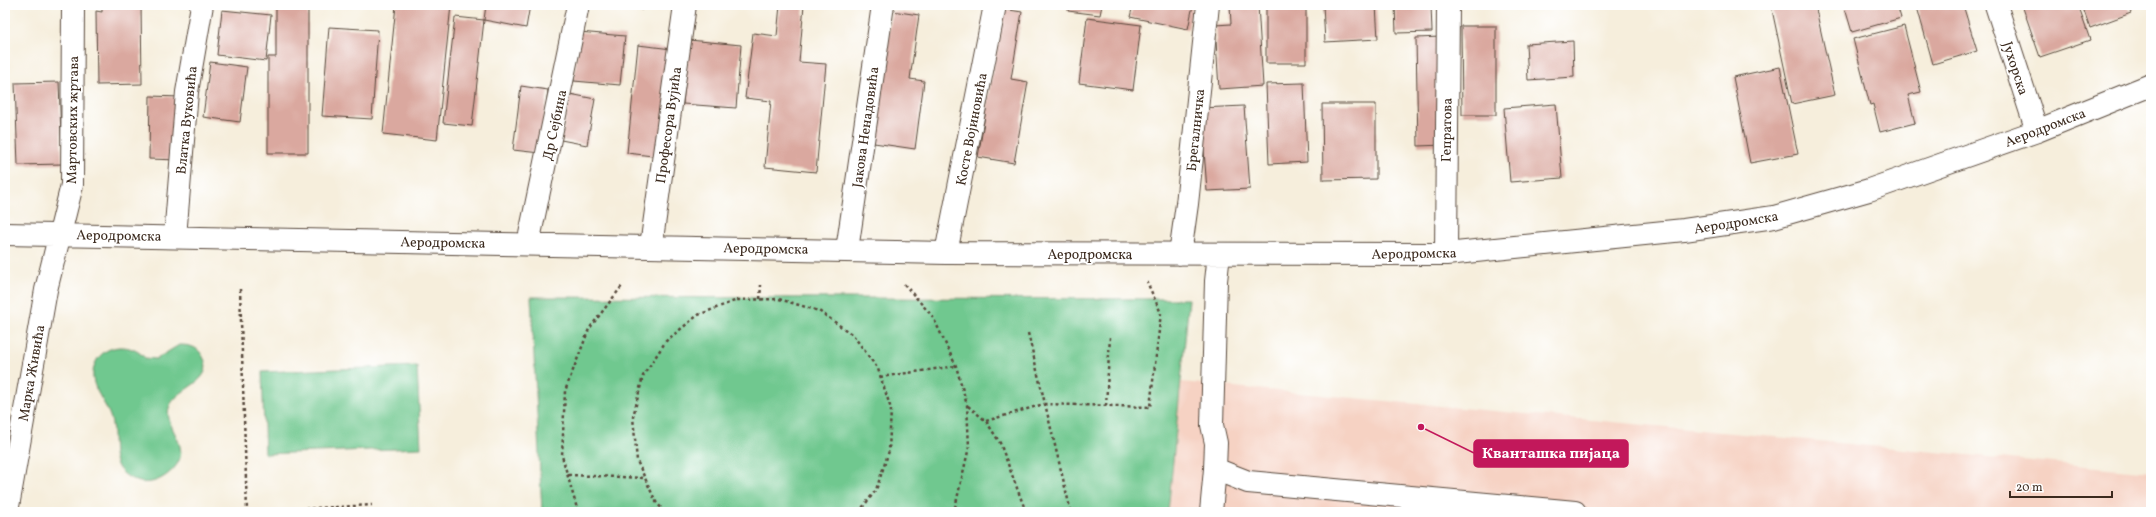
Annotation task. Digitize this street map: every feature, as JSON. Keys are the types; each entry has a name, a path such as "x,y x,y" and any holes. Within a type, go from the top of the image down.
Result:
{"street":[{"name":"Мартовских жртава","path":"59,234 72,185 73,5"},
{"name":"Влатка Вуковића","path":"175,237 187,92 202,5"},
{"name":"Др Сејбина","path":"528,244 578,5"},
{"name":"Професора Вујића","path":"651,246 685,5"},
{"name":"Јакова Ненадовића","path":"847,250 883,5"},
{"name":"Косте Војиновића","path":"946,253 995,5"},
{"name":"Брегалничка","path":"1180,254 1187,204 1208,5"},
{"name":"Гепратова","path":"1446,254 1448,5"},
{"name":"Јухорска","path":"1996,5 2038,131"},
{"name":"Аеродромска","path":"5,234 946,253 1446,254 1684,230 1774,217 1869,190 2038,131 2151,85"},
{"name":"Марка Живића","path":"7,512 46,290 59,234"},
{"path":"1211,512 1216,443 1212,425 1219,254"},
{"path":"1215,469 1248,482 1576,512"}],"path":[{"path":"986,421 1044,404 1150,406 1161,313 1147,282"},
{"path":"760,299 761,284"},
{"path":"904,284 933,317 956,366 967,405 969,447 954,512"},
{"path":"578,512 562,456 565,391 589,329 622,286"},
{"path":"240,289 246,512 372,505"},
{"path":"665,512 656,502 637,461 633,417 643,376 666,341 698,315 737,300 779,299 819,311 853,335 878,369 891,409 889,451 876,490 859,512"},
{"path":"1028,333 1071,512"},
{"path":"1106,406 1110,337"},
{"path":"880,377 956,366"},
{"path":"967,405 986,421 1000,443 1026,512"},
{"path":"568,475 645,478"}],"shaded area":[{"path":"1181,382 2151,472 2151,512 1168,512"}],"green space":[{"path":"531,297 1189,299 1168,512 542,512"},
{"path":"179,345 192,347 200,352 206,364 205,372 201,378 173,401 169,408 171,424 180,448 180,456 177,465 159,480 152,482 140,482 125,474 118,467 114,455 112,422 108,410 94,384 93,372 95,363 100,356 114,348 131,348 145,358 156,359"},
{"path":"417,366 421,448 265,454 262,372"}],"building":[{"path":"102,5 141,5 142,84 97,85 96,11 102,12"},
{"path":"276,5 308,5 308,153 268,153 268,57 276,57"},
{"path":"396,5 451,5 437,140 383,134"},
{"path":"486,5 530,5 526,28 484,20"},
{"path":"619,5 643,5 642,10"},
{"path":"780,5 804,5 799,62 826,64 816,172 765,167 771,101 745,98 753,33 777,36"},
{"path":"1069,5 1102,5 1100,15 1068,11"},
{"path":"1133,5 1193,5 1188,29 1130,17"},
{"path":"1230,5 1258,5 1263,86 1219,89 1215,25 1231,24"},
{"path":"1266,5 1306,5 1306,63 1266,63"},
{"path":"1323,5 1376,5 1378,39 1325,42"},
{"path":"1395,5 1431,5 1432,32 1396,33"},
{"path":"1771,5 1815,5 1835,95 1792,104"},
{"path":"1844,5 1897,5 1901,18 1852,32"},
{"path":"1925,5 1963,5 1977,51 1933,64 1917,7"},
{"path":"2022,5 2078,5 2090,40 2040,57"},
{"path":"2082,5 2128,5 2131,13 2090,28"},
{"path":"1003,9 1022,12 1011,79 1028,82 1014,163 978,157"},
{"path":"222,10 271,15 266,61 217,55"},
{"path":"892,11 919,15 910,79 924,81 915,149 874,143"},
{"path":"455,17 484,20 472,126 443,123"},
{"path":"1087,18 1141,25 1133,90 1079,83"},
{"path":"1461,26 1496,26 1496,115 1462,115"},
{"path":"1904,26 1921,92 1908,95 1915,123 1880,132 1873,104 1870,105 1853,39"},
{"path":"329,27 378,30 372,119 322,116"},
{"path":"579,32 625,36 620,85 574,81"},
{"path":"1441,37 1444,145 1418,146 1416,38"},
{"path":"689,40 741,45 736,108 683,104"},
{"path":"1573,41 1574,77 1528,80 1526,44"},
{"path":"638,45 672,49 661,157 627,153"},
{"path":"210,62 247,67 240,122 203,117"},
{"path":"1780,67 1798,154 1750,163 1733,77"},
{"path":"59,82 62,164 18,165 15,83"},
{"path":"1304,83 1307,162 1269,164 1266,84"},
{"path":"521,86 548,90 540,153 513,150"},
{"path":"570,94 595,99 587,145 561,140"},
{"path":"150,96 181,97 179,160 149,159"},
{"path":"1322,104 1376,104 1376,179 1323,180"},
{"path":"1556,104 1562,178 1510,182 1504,108"},
{"path":"1244,106 1250,189 1207,191 1201,108"}],"place":[{"name":"Кванташка пијаца","path":"1421,427"}]}
